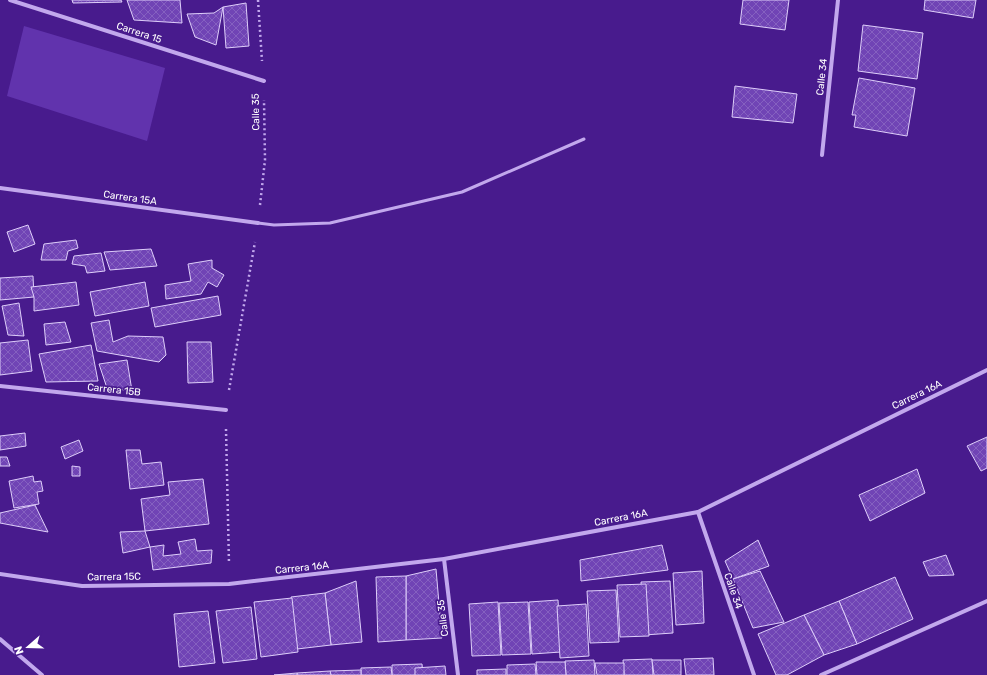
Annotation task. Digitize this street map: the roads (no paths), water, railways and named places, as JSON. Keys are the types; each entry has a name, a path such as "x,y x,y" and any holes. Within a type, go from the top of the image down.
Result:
{"street":[{"name":"Carrera 15","path":"10,0 264,80"},
{"name":"Calle 34","path":"822,155 838,0"},
{"name":"Carrera 15A","path":"0,188 258,223"},
{"name":"Carrera 16A","path":"229,584 444,560 698,512 987,370"},
{"name":"Carrera 15B","path":"0,386 226,410"},
{"name":"Calle 34","path":"698,512 754,675"},
{"name":"Calle 35","path":"444,560 458,675"},
{"name":"Carrera 15C","path":"0,574 82,586 229,584"},
{"path":"821,675 987,601"},
{"path":"0,639 42,675"}],"lane":[{"path":"258,223 274,225 330,223 462,192 584,139"}]}
